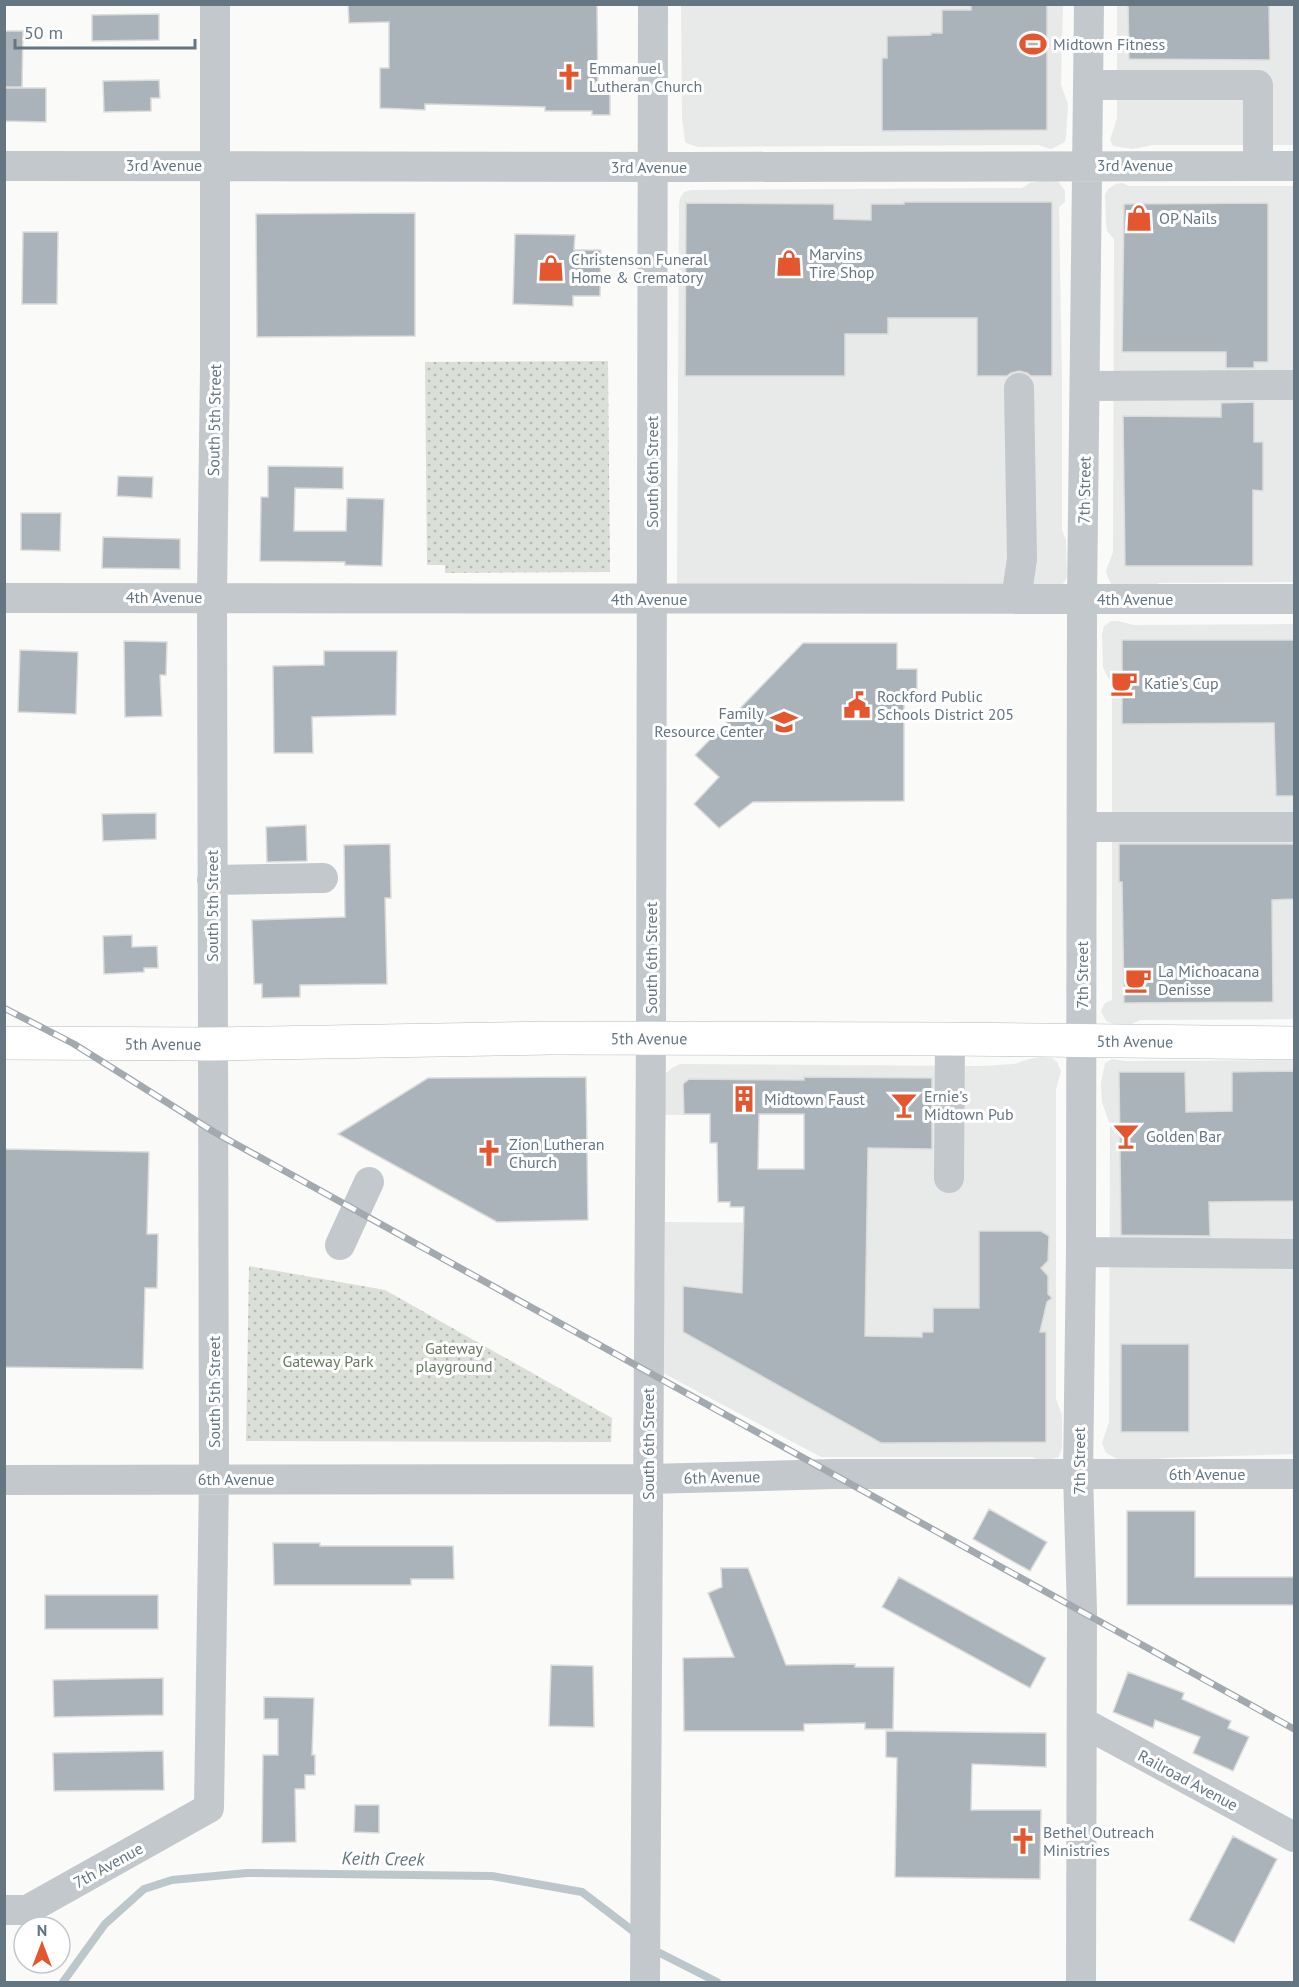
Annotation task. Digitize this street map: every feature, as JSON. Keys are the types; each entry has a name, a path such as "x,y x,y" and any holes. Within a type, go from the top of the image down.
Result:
{"main road":[{"name":"5th Avenue","path":"4,1043 212,1044 651,1038 1294,1043"}],"street":[{"name":"South 5th Street","path":"209,1808 214,1479 212,597 215,367 215,4"},
{"name":"South 6th Street","path":"645,1973 651,1038 653,4"},
{"name":"7th Street","path":"1081,1983 1082,1722 1078,1474 1083,827 1082,599 1089,4"},
{"path":"1089,85 1258,85 1258,166"},
{"name":"3rd Avenue","path":"4,166 1294,166"},
{"path":"1085,386 1294,385"},
{"path":"1016,599 1022,559 1019,388"},
{"name":"4th Avenue","path":"4,598 1294,599"},
{"path":"1083,827 1294,828"},
{"path":"212,880 323,878"},
{"path":"950,1039 950,1178"},
{"path":"340,1245 369,1182"},
{"path":"1081,1252 1294,1254"},
{"name":"6th Avenue","path":"4,1480 648,1479 834,1474 1294,1474"},
{"name":"Railroad Avenue","path":"1082,1722 1294,1837"},
{"name":"7th Avenue","path":"4,1910 27,1910 209,1808"}],"shaded area":[{"path":"681,5 1063,5 1061,85 1068,104 1065,142 1051,149 1038,145 698,147 689,144 685,142 682,118"},
{"path":"1117,5 1294,5 1294,145 1153,145 1133,149 1113,146 1110,140 1117,118"},
{"path":"1046,180 1058,181 1065,191 1065,202 1059,207 1062,530 1066,540 1067,577 1064,583 1057,587 682,586 677,583 679,204 684,192 691,190 1022,188 1030,183"},
{"path":"1122,183 1129,186 1294,186 1294,582 1159,583 1150,587 1113,587 1108,578 1106,571 1113,552 1114,239 1107,231 1105,195 1108,189"},
{"path":"1111,621 1134,625 1294,624 1294,1019 1140,1020 1128,1026 1106,1021 1101,1011 1105,1003 1112,1000 1112,686 1103,667 1102,635 1104,626"},
{"path":"1041,1057 1052,1058 1057,1062 1061,1071 1056,1090 1056,1399 1062,1415 1062,1448 1059,1457 1043,1461 1032,1457 821,1457 663,1373 665,1222 804,1223 804,1115 664,1115 666,1073 680,1064 980,1066 1014,1064"},
{"path":"1112,1059 1125,1061 1294,1060 1294,1454 1166,1458 1123,1462 1106,1453 1102,1443 1109,1422 1110,1125 1102,1102 1101,1084 1105,1063"}],"green space":[{"path":"608,361 610,572 445,573 445,565 427,565 425,362"},
{"name":"Gateway Park","path":"249,1266 385,1290 612,1418 611,1442 246,1441"}],"building":[{"path":"348,4 597,4 598,94 610,94 610,115 592,115 592,111 545,111 545,107 425,104 425,110 380,108 380,68 389,68 389,22 349,23"},
{"path":"971,4 1047,4 1047,130 882,131 882,58 887,58 887,36 942,33 942,10 971,10"},
{"path":"1128,4 1269,4 1270,60 1129,59"},
{"path":"159,14 159,40 92,41 92,15"},
{"path":"4,31 23,31 22,87 4,87"},
{"path":"159,80 160,98 151,98 151,111 104,112 103,81"},
{"path":"4,88 46,88 46,122 4,121"},
{"path":"904,202 1052,202 1052,376 1031,376 1019,371 1007,376 977,376 977,318 888,318 888,334 845,334 845,376 685,376 686,203 834,204 834,219 871,220 871,204 904,204"},
{"path":"1268,203 1268,362 1254,362 1254,368 1226,368 1226,352 1122,352 1124,204"},
{"path":"415,213 415,336 257,337 256,214"},
{"path":"23,232 58,232 57,304 22,304"},
{"path":"515,234 575,235 574,250 601,250 600,296 573,296 573,306 513,304"},
{"path":"1254,402 1254,442 1263,442 1263,491 1253,490 1253,566 1125,566 1123,416 1221,417 1221,403"},
{"path":"268,466 343,467 343,489 295,488 294,531 346,531 347,498 384,499 382,566 345,565 345,562 260,561 261,497 268,497"},
{"path":"118,476 153,477 152,498 117,496"},
{"path":"21,513 61,513 60,551 21,550"},
{"path":"103,537 180,539 180,569 102,568"},
{"path":"1122,640 1294,640 1294,796 1276,796 1274,723 1122,724"},
{"path":"124,641 167,642 166,675 160,675 162,716 125,717"},
{"path":"803,643 897,643 897,669 917,669 917,698 904,698 904,801 753,802 719,828 694,804 719,777 695,755"},
{"path":"20,650 78,652 76,714 18,712"},
{"path":"324,651 397,651 396,715 312,717 313,753 274,753 273,666 324,665"},
{"path":"156,813 156,839 103,841 102,814"},
{"path":"306,825 307,861 267,862 266,827"},
{"path":"390,844 391,898 385,898 387,984 300,985 300,997 262,998 262,984 254,984 252,920 345,917 344,845"},
{"path":"1119,844 1294,844 1294,899 1272,900 1273,1002 1124,1003 1122,882 1119,882"},
{"path":"132,935 132,947 157,946 158,968 144,968 144,972 104,974 103,936"},
{"path":"1294,1071 1294,1201 1209,1202 1210,1236 1121,1235 1119,1072 1185,1072 1186,1112 1232,1111 1232,1072"},
{"path":"586,1077 588,1220 497,1222 338,1134 428,1078"},
{"path":"804,1077 932,1078 932,1149 868,1148 865,1336 922,1337 922,1332 933,1332 933,1308 979,1308 979,1231 1041,1231 1049,1236 1048,1261 1041,1268 1048,1276 1048,1294 1052,1298 1047,1302 1040,1332 1046,1332 1046,1442 881,1443 683,1332 683,1286 742,1293 744,1207 730,1207 730,1202 718,1202 717,1143 710,1143 710,1114 684,1114 683,1084 689,1079 804,1080","holes":["759,1114 804,1114 804,1169 758,1169"]},
{"path":"4,1149 149,1152 147,1234 158,1234 157,1288 145,1288 143,1369 4,1367"},
{"path":"1121,1344 1189,1344 1189,1432 1121,1432"},
{"path":"989,1509 1047,1542 1030,1571 973,1539"},
{"path":"1127,1511 1195,1511 1195,1577 1294,1577 1294,1605 1127,1605"},
{"path":"273,1543 320,1543 320,1546 453,1546 454,1579 411,1579 411,1585 274,1585"},
{"path":"721,1568 748,1568 786,1665 855,1664 855,1667 894,1667 893,1729 865,1729 865,1723 804,1724 804,1731 684,1731 683,1658 734,1657 708,1593 722,1587"},
{"path":"899,1577 1046,1658 1030,1688 882,1607"},
{"path":"45,1595 158,1595 158,1629 45,1629"},
{"path":"551,1665 593,1666 594,1727 549,1726"},
{"path":"1128,1672 1184,1693 1182,1699 1231,1721 1228,1728 1249,1737 1233,1771 1193,1753 1200,1737 1155,1720 1153,1728 1113,1712"},
{"path":"163,1678 163,1715 54,1717 53,1680"},
{"path":"264,1697 314,1698 312,1755 315,1755 315,1775 305,1775 305,1789 295,1789 296,1842 262,1843 263,1755 278,1755 278,1719 264,1719"},
{"path":"886,1731 1046,1733 1046,1767 972,1764 971,1810 1041,1810 1040,1879 895,1877 897,1758 886,1757"},
{"path":"163,1751 164,1790 54,1791 53,1753"},
{"path":"355,1805 379,1805 379,1833 354,1832"},
{"path":"1233,1836 1277,1859 1234,1943 1189,1920"}],"waterway":[{"name":"Keith Creek","path":"63,1982 105,1924 144,1889 172,1880 247,1873 492,1876 582,1892 637,1934"},
{"name":"Keith Creek","path":"652,1949 717,1982"}],"railway":[{"path":"4,1008 74,1044 214,1132 1294,1729"}],"place":[{"name":"Midtown Fitness","path":"1033,44"},
{"name":"Emmanuel Lutheran Church","path":"569,77"},
{"name":"OP Nails","path":"1139,218"},
{"name":"Marvins Tire Shop","path":"789,263"},
{"name":"Christenson Funeral Home & Crematory","path":"551,268"},
{"name":"Katie's Cup","path":"1124,683"},
{"name":"Rockford Public Schools District 205","path":"857,705"},
{"name":"Family Resource Center","path":"784,722"},
{"name":"La Michoacana Denisse","path":"1138,980"},
{"name":"Midtown Faust","path":"744,1099"},
{"name":"Ernie's Midtown Pub","path":"904,1105"},
{"name":"Golden Bar","path":"1126,1136"},
{"name":"Zion Lutheran Church","path":"489,1153"},
{"name":"Bethel Outreach Ministries","path":"1023,1841"}],"park label":[{"name":"Gateway playground","path":"454,1357"}]}
